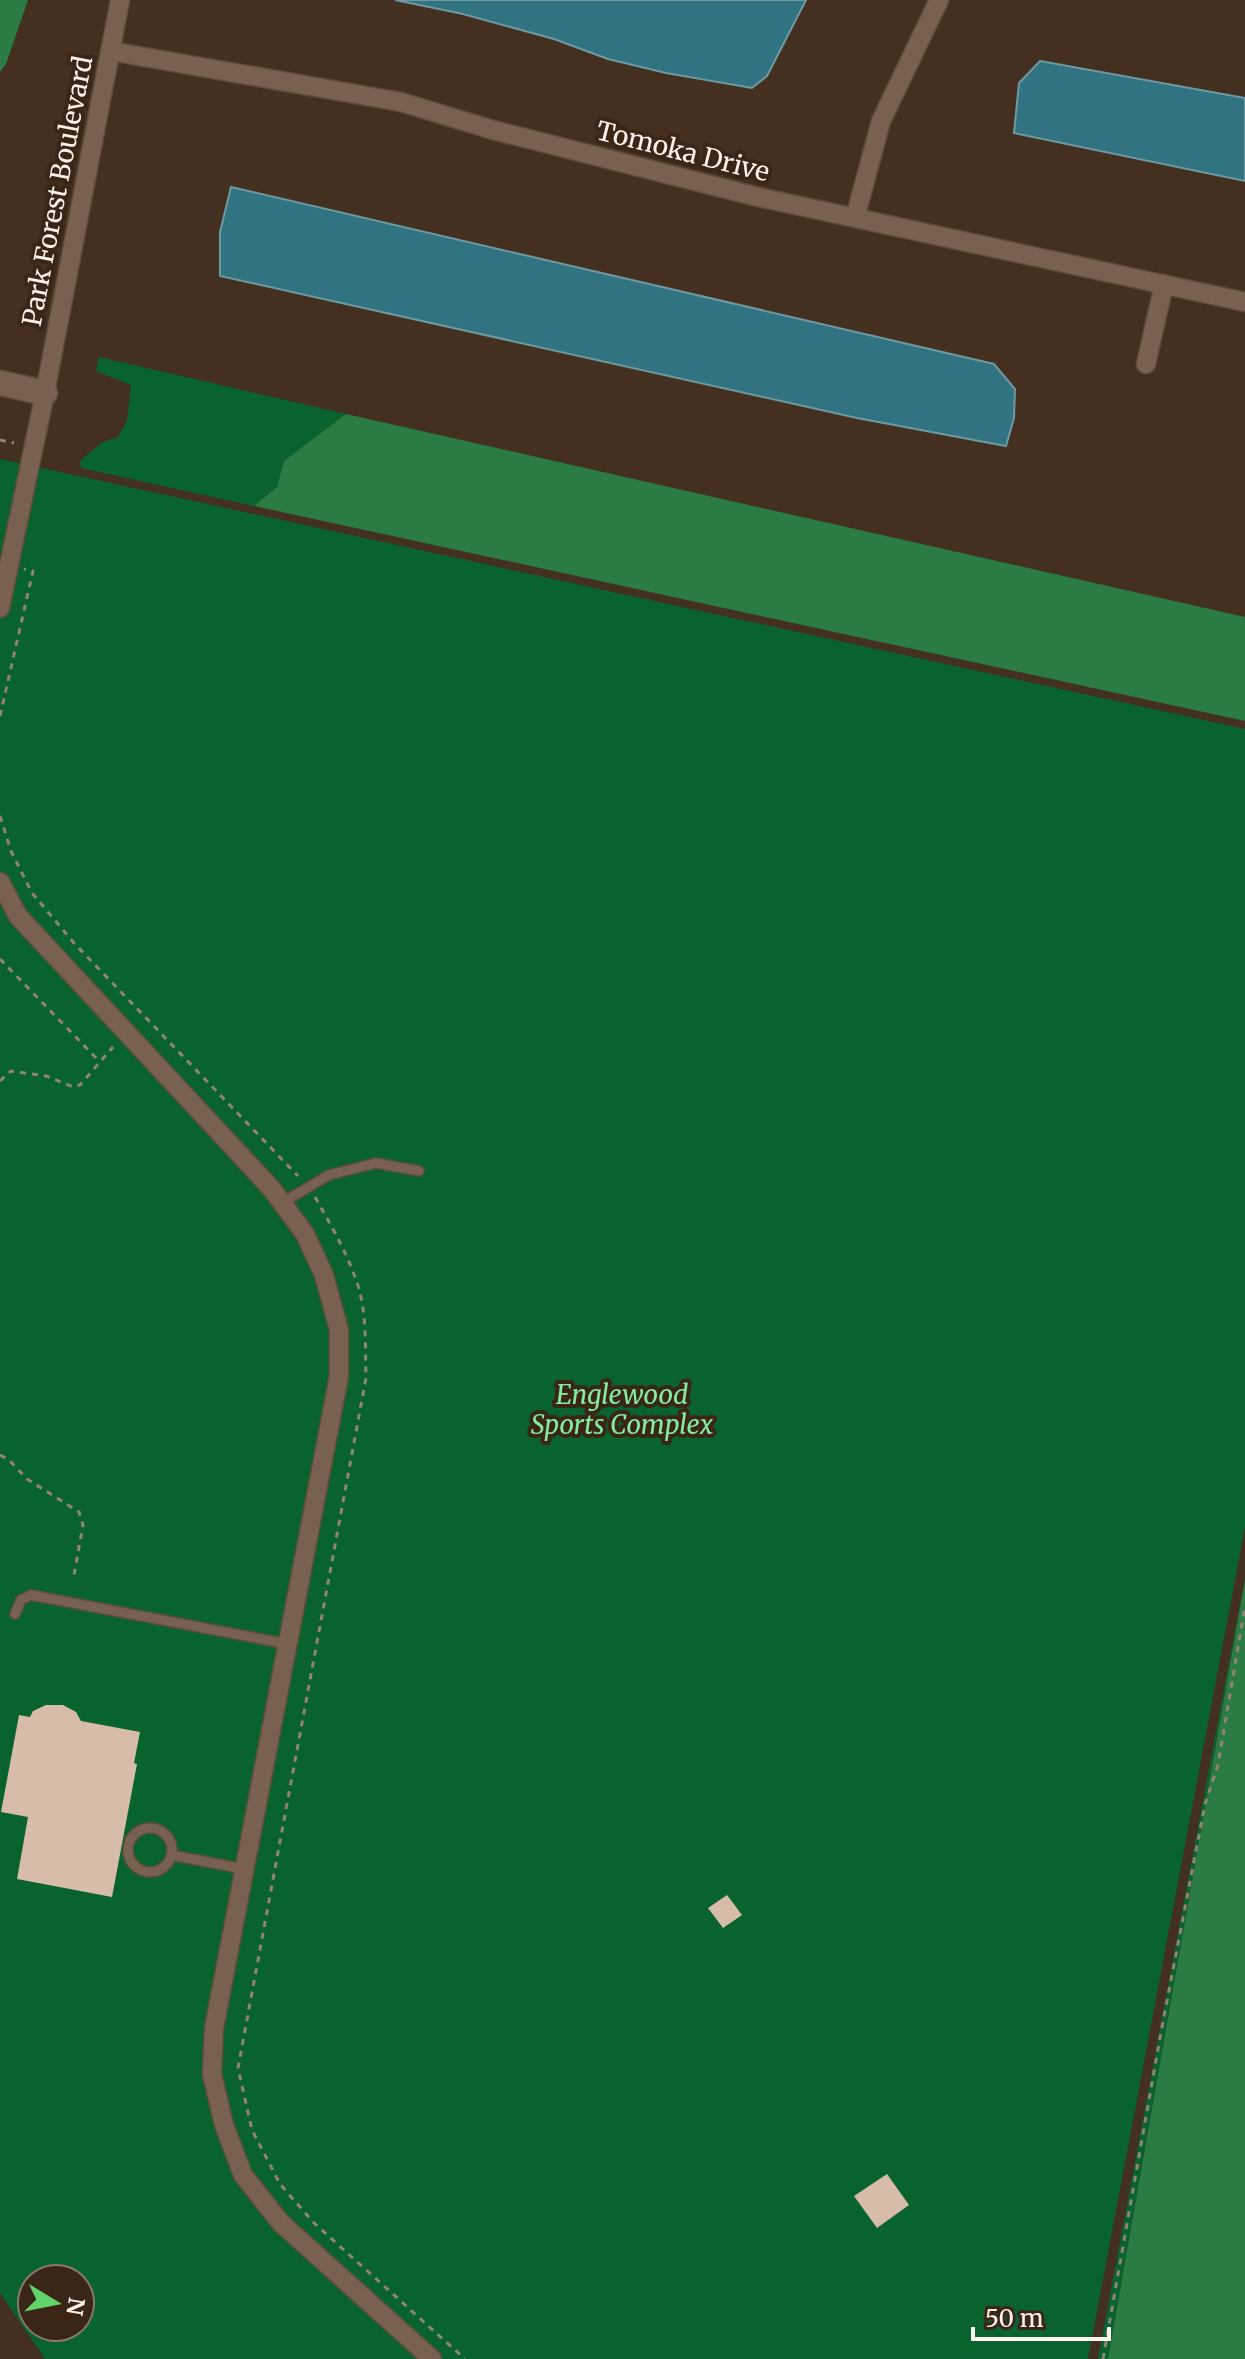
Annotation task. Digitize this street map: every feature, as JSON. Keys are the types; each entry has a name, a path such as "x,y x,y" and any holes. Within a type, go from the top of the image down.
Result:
{"street":[{"name":"Park Forest Boulevard","path":"0,608 45,393 120,0"},
{"path":"855,218 881,121 939,0"},
{"name":"Tomoka Drive","path":"110,51 401,102 493,130 758,197 1245,302"},
{"path":"1146,364 1164,284"},
{"path":"0,383 45,393"},
{"path":"0,882 18,916 271,1188 305,1234 324,1275 339,1330 339,1376 214,2028 212,2074 224,2125 243,2175 281,2223 432,2359"}],"lane":[{"path":"282,1203 329,1175 376,1163 419,1171"},
{"path":"15,1614 21,1600 31,1595 288,1644"},
{"path":"143,1828 157,1829 168,1837 171,1855 161,1869 146,1872 133,1865 127,1851 128,1843 143,1828"},
{"path":"171,1855 244,1869"}],"path":[{"path":"0,716 33,571 9,566"},
{"path":"0,816 11,851 32,893 65,933 309,1187 347,1256 360,1292 366,1378 238,2068 252,2130 280,2184 314,2223 465,2359"},
{"path":"0,959 100,1062 80,1085 73,1087 30,1072 11,1071 0,1081"},
{"path":"0,1455 27,1479 79,1512 83,1525 74,1575"},
{"path":"1103,2359 1164,2017 1205,1804 1218,1765 1245,1606"}],"green space":[{"path":"0,0 28,0 6,64 0,72"},
{"path":"99,357 346,414 284,461 277,487 254,506 81,468 80,461 101,443 118,437 127,421 131,385 96,371"},
{"path":"346,414 1245,617 1245,721 254,506 277,487 284,461"},
{"name":"Englewood Sports Complex","path":"0,459 1245,729 1245,1527 1088,2359 45,2359 34,2343 96,2343 96,2263 16,2263 16,2316 0,2293"},
{"path":"1245,1577 1108,2359 1098,2359"},
{"path":"1245,1579 1245,2359 1108,2359"}],"water":[{"path":"395,0 806,0 767,76 752,88 608,59 554,39 463,14"},
{"path":"1040,61 1245,98 1245,181 1014,133 1019,83"},
{"path":"231,187 994,364 1015,389 1014,418 1006,446 857,418 220,276 220,232"}],"building":[{"path":"46,1705 63,1705 76,1712 81,1721 140,1732 112,1897 17,1879 28,1817 1,1812 19,1715 30,1717 33,1711"},
{"path":"727,1895 742,1915 723,1928 708,1908"},
{"path":"887,2174 909,2205 877,2228 854,2196"}]}
